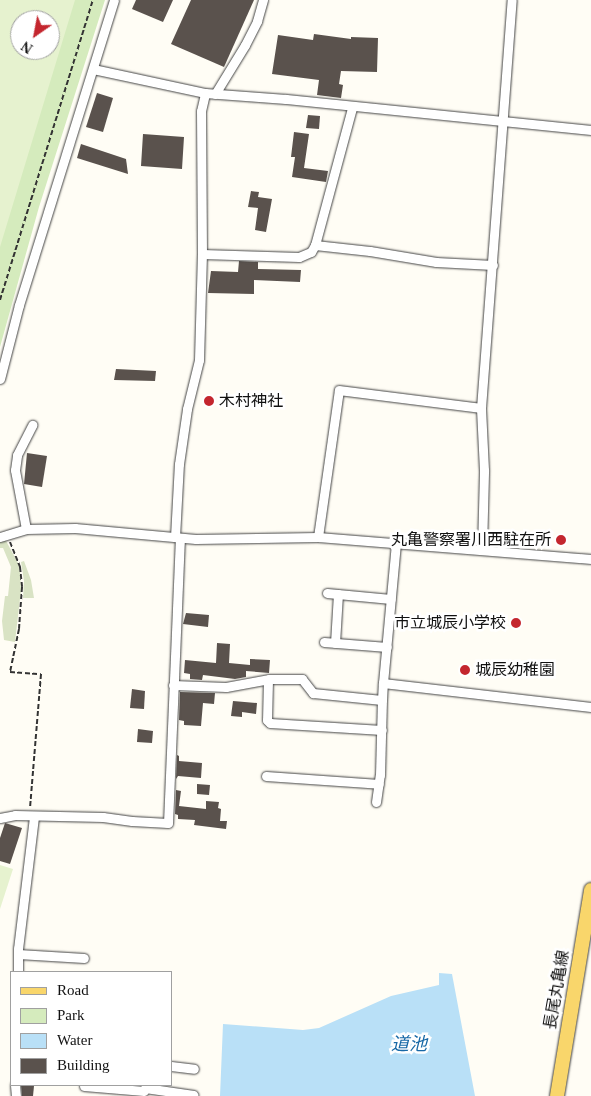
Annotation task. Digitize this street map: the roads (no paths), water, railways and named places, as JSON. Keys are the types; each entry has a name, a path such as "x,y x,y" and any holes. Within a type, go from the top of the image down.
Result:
{"main road":[{"name":"長尾丸亀線","path":"557,1096 591,890"}],"street":[{"path":"0,379 19,305 114,0"},
{"path":"0,818 15,815 34,817 103,817 168,823 177,538 182,446 192,385 199,360 202,254 201,111 210,93 245,45 263,0"},
{"path":"482,549 484,470 481,408 512,0"},
{"path":"93,69 210,93 591,130"},
{"path":"202,254 299,257 311,252 315,245 352,108"},
{"path":"315,245 370,251 436,262 493,265"},
{"path":"318,537 339,390 481,408"},
{"path":"26,529 15,470 17,455 32,425"},
{"path":"3,536 26,529 75,528 177,538 318,537 591,559"},
{"path":"376,802 379,784 383,684 396,543"},
{"path":"327,594 391,599"},
{"path":"335,643 338,594"},
{"path":"324,642 387,647"},
{"path":"173,685 226,687 268,680 302,679 312,693 382,700"},
{"path":"268,680 267,720 270,723 382,730"},
{"path":"383,684 591,707"},
{"path":"266,776 379,784"},
{"path":"18,971 18,954 34,817"},
{"path":"18,954 84,958"},
{"path":"172,1066 194,1069"},
{"path":"84,1086 194,1095"}],"water":[{"name":"道池","path":"439,973 452,974 475,1096 220,1096 223,1024 303,1030 319,1028 391,996 439,985"}],"place":[{"name":"木村神社","path":"209,401"},
{"name":"丸亀警察署川西駐在所","path":"561,540"},
{"name":"市立城辰小学校","path":"516,623"},
{"name":"城辰幼稚園","path":"465,670"}]}
